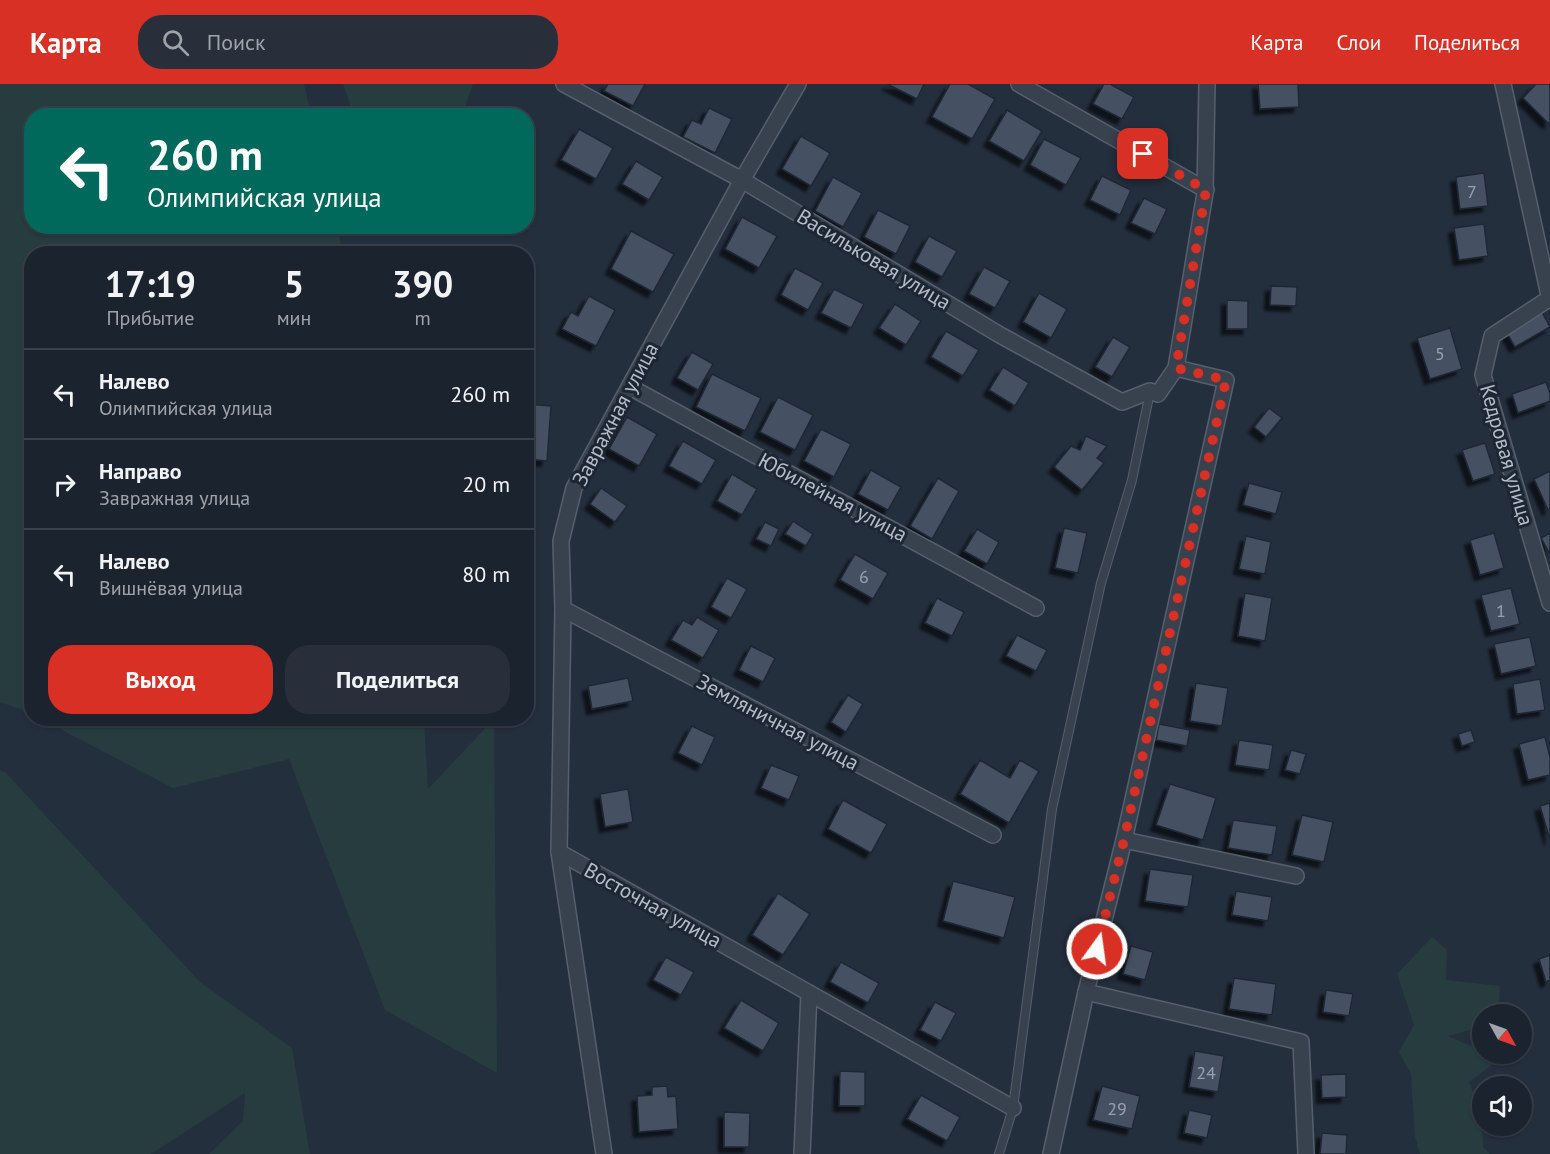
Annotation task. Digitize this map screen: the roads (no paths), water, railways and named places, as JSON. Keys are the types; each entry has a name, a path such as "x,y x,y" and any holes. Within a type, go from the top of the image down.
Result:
{"street":[{"name":"Васильковая улица","path":"564,84 742,180 1000,335 1122,402 1150,392 1158,394 1176,368"},
{"name":"Завражная улица","path":"559,852 563,609 561,541 574,488 742,180 798,84"},
{"path":"1019,84 1206,190"},
{"path":"1051,1154 1086,992 1124,840 1226,380 1176,368 1206,190 1207,84"},
{"path":"1503,84 1550,299"},
{"name":"Кедровая улица","path":"1550,299 1492,336 1483,375 1550,603"},
{"name":"Юбилейная улица","path":"630,387 1036,608"},
{"name":"Земляничная улица","path":"563,609 993,834"},
{"path":"1124,840 1296,876"},
{"name":"Восточная улица","path":"559,852 1013,1108"},
{"name":"Восточная улица","path":"559,852 604,1154"},
{"path":"1086,992 1301,1042 1306,1154"},
{"path":"802,1154 809,993"}],"lane":[{"path":"999,1154 1013,1108 1052,810 1101,584 1132,480 1150,392"}]}
